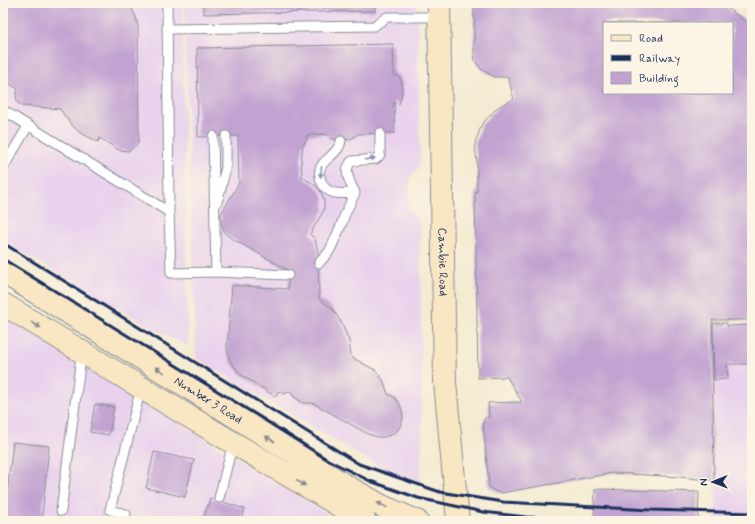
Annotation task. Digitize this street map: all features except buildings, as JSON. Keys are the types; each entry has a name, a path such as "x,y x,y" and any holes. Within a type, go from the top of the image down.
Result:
{"main road":[{"name":"Cambie Road","path":"439,10 445,382 458,521"},
{"name":"Number 3 Road","path":"3,272 348,487 382,506 417,521"},
{"name":"Number 3 Road","path":"3,304 365,521"}],"lane":[{"path":"167,3 171,273 216,272 288,275"},
{"path":"167,30 374,26 387,17 439,10"},
{"path":"3,110 170,212"},
{"path":"3,168 28,126"},
{"path":"319,263 331,248 355,193 348,174 348,166 352,161 376,159 380,155 380,134"},
{"path":"213,136 216,272"},
{"path":"214,209 222,188 226,167 226,136"},
{"path":"341,141 338,150 324,162 321,167 320,179 326,189 332,194 355,193"},
{"path":"61,511 81,352"},
{"path":"126,514 110,510 141,388"},
{"path":"219,498 233,443"}],"shaded area":[{"path":"3,3 182,3 188,346 159,332 3,241"},
{"path":"184,3 417,3 420,162 417,170 410,178 408,209 418,218 420,227 422,444 420,482 389,472 196,358"},
{"path":"3,315 78,361 339,521 3,521"},
{"path":"713,323 752,323 752,521 716,521"}],"railway":[{"path":"3,243 359,464 440,492 503,502 651,510 752,513"},
{"path":"3,259 328,460 370,481 418,498 483,512 526,517 606,521"}]}
